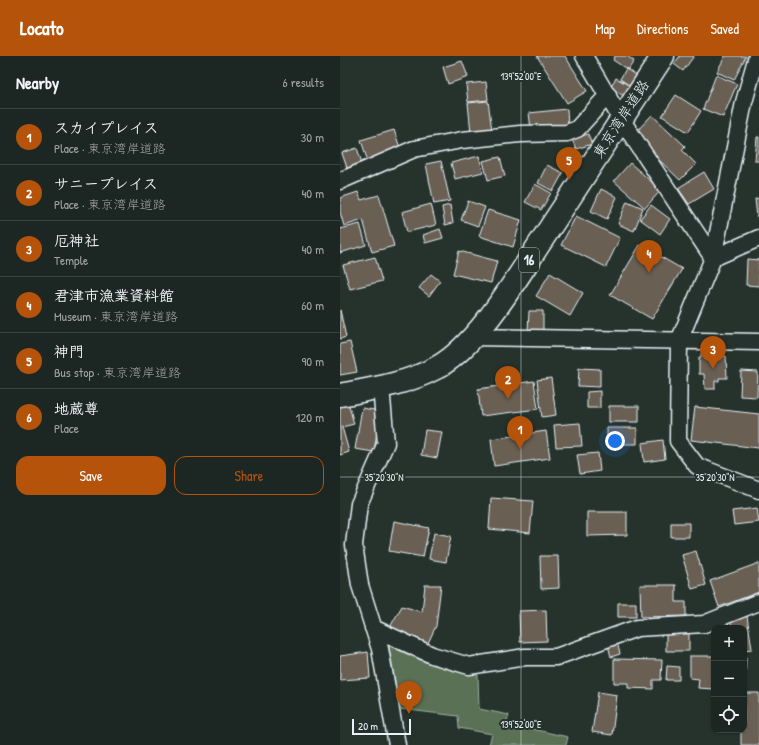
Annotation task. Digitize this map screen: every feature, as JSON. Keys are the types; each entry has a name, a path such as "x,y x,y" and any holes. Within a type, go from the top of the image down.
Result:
{"highway":[{"name":"東京湾岸道路","path":"340,396 410,380 437,368 472,337 519,274 663,56"}],"street":[{"path":"584,56 621,119 713,258"},
{"path":"757,56 744,102 713,258 679,341 678,441 697,466 759,490"},
{"path":"340,181 414,149 469,139 520,134 567,133 577,129 608,95"},
{"path":"713,258 759,238"},
{"path":"472,337 759,342"},
{"path":"381,387 386,443 359,504 354,545 360,585 380,649 397,745"},
{"path":"373,628 432,655 469,666 525,657 556,657 637,628 704,624 759,602"}],"green space":[{"path":"389,646 443,668 478,675 479,709 509,715 506,725 568,737 566,745 489,745 492,734 459,728 458,716 400,709"}],"building":[{"path":"537,56 565,56 587,91 567,103"},
{"path":"615,56 627,56 634,61 628,70 613,60"},
{"path":"680,56 694,56 683,71 674,64"},
{"path":"725,56 746,56 734,80 717,72"},
{"path":"462,61 468,77 448,84 443,67"},
{"path":"626,69 642,79 635,89 620,79"},
{"path":"716,75 737,84 723,117 703,109"},
{"path":"616,78 632,87 625,97 610,87"},
{"path":"486,82 488,100 468,102 466,84"},
{"path":"676,95 701,111 688,132 662,116"},
{"path":"488,101 492,131 471,133 468,103"},
{"path":"567,109 568,126 531,129 529,113"},
{"path":"652,115 685,146 682,150 696,164 680,180 633,135"},
{"path":"394,130 401,151 368,162 361,140"},
{"path":"588,134 592,144 576,149 572,139"},
{"path":"757,137 759,137 759,161 755,161"},
{"path":"357,148 362,163 347,168 342,153"},
{"path":"479,156 483,172 455,179 451,163"},
{"path":"500,157 505,176 488,180 483,161"},
{"path":"441,161 450,201 434,204 426,164"},
{"path":"630,163 661,190 645,208 614,181"},
{"path":"547,165 563,173 553,191 538,183"},
{"path":"704,172 714,189 689,204 678,188"},
{"path":"535,184 551,193 541,210 525,202"},
{"path":"601,189 617,197 607,219 591,211"},
{"path":"358,192 361,200 379,195 394,246 372,252 363,220 344,226 340,212 340,198"},
{"path":"759,198 759,217 757,217 755,199"},
{"path":"468,201 485,207 478,226 461,220"},
{"path":"627,201 643,208 634,231 618,224"},
{"path":"431,204 436,225 407,232 402,212"},
{"path":"450,205 453,223 445,225 442,207"},
{"path":"651,205 670,219 660,234 640,219"},
{"path":"488,210 521,220 513,247 479,236"},
{"path":"576,216 620,238 606,267 561,245"},
{"path":"360,224 366,245 340,253 340,229"},
{"path":"440,229 443,238 425,243 423,235"},
{"path":"640,245 682,269 652,319 610,295"},
{"path":"459,251 497,261 491,283 453,274"},
{"path":"375,257 382,281 350,289 343,265"},
{"path":"747,259 759,260 759,286 746,285"},
{"path":"550,273 583,293 570,316 536,296"},
{"path":"431,274 440,281 429,296 419,288"},
{"path":"340,310 346,337 340,339"},
{"path":"529,311 543,311 543,332 528,332"},
{"path":"350,342 357,372 340,375 340,344"},
{"path":"701,353 711,353 711,356 726,356 727,378 719,378 719,381 715,381 715,389 705,389 704,374 699,374 699,357 701,357"},
{"path":"579,368 600,369 600,387 578,386"},
{"path":"741,371 758,372 757,397 740,396"},
{"path":"551,378 556,415 542,417 537,380"},
{"path":"534,381 538,409 481,416 478,389"},
{"path":"600,391 600,408 587,408 587,392"},
{"path":"348,402 354,424 342,427 349,452 340,455 340,404"},
{"path":"609,406 639,406 639,422 609,422"},
{"path":"695,407 759,414 759,448 691,440"},
{"path":"362,408 380,411 374,452 355,449"},
{"path":"580,423 582,446 556,447 554,425"},
{"path":"607,428 637,428 637,444 607,444"},
{"path":"425,430 442,432 437,458 421,455"},
{"path":"546,431 550,458 494,466 491,439"},
{"path":"663,440 665,459 644,462 642,443"},
{"path":"598,453 600,471 580,474 577,455"},
{"path":"491,498 533,501 530,533 489,529"},
{"path":"757,508 759,522 734,525 732,511"},
{"path":"587,512 627,512 627,535 587,536"},
{"path":"394,521 429,528 423,557 389,551"},
{"path":"671,523 689,523 689,537 671,537"},
{"path":"434,533 451,536 446,562 429,559"},
{"path":"696,551 706,585 692,589 682,555"},
{"path":"540,556 558,556 559,588 541,589"},
{"path":"759,563 759,592 719,607 710,581"},
{"path":"425,585 441,585 436,626 427,645 390,627 402,606 422,612"},
{"path":"640,585 676,585 676,602 686,602 686,616 641,617"},
{"path":"618,603 636,603 636,617 618,617"},
{"path":"546,610 547,641 520,642 519,611"},
{"path":"747,616 752,649 747,650 747,625 731,625 730,619"},
{"path":"666,627 689,628 689,651 666,651"},
{"path":"617,642 620,654 611,657 608,645"},
{"path":"368,652 370,678 340,680 340,656"},
{"path":"690,656 711,656 711,689 698,688 699,679 690,678"},
{"path":"614,659 662,660 661,680 653,680 653,689 628,688 628,683 614,683"},
{"path":"667,666 679,667 679,680 666,680"},
{"path":"598,692 617,695 612,735 592,732"},
{"path":"747,693 759,693 759,745 741,745 741,733 747,733"}],"place":[{"name":"神門","path":"569,180"},
{"name":"君津市漁業資料館","path":"649,273"},
{"name":"厄神社","path":"713,369"},
{"name":"サニープレイス","path":"508,399"},
{"name":"スカイプレイス","path":"520,449"},
{"name":"地蔵尊","path":"409,714"}]}
